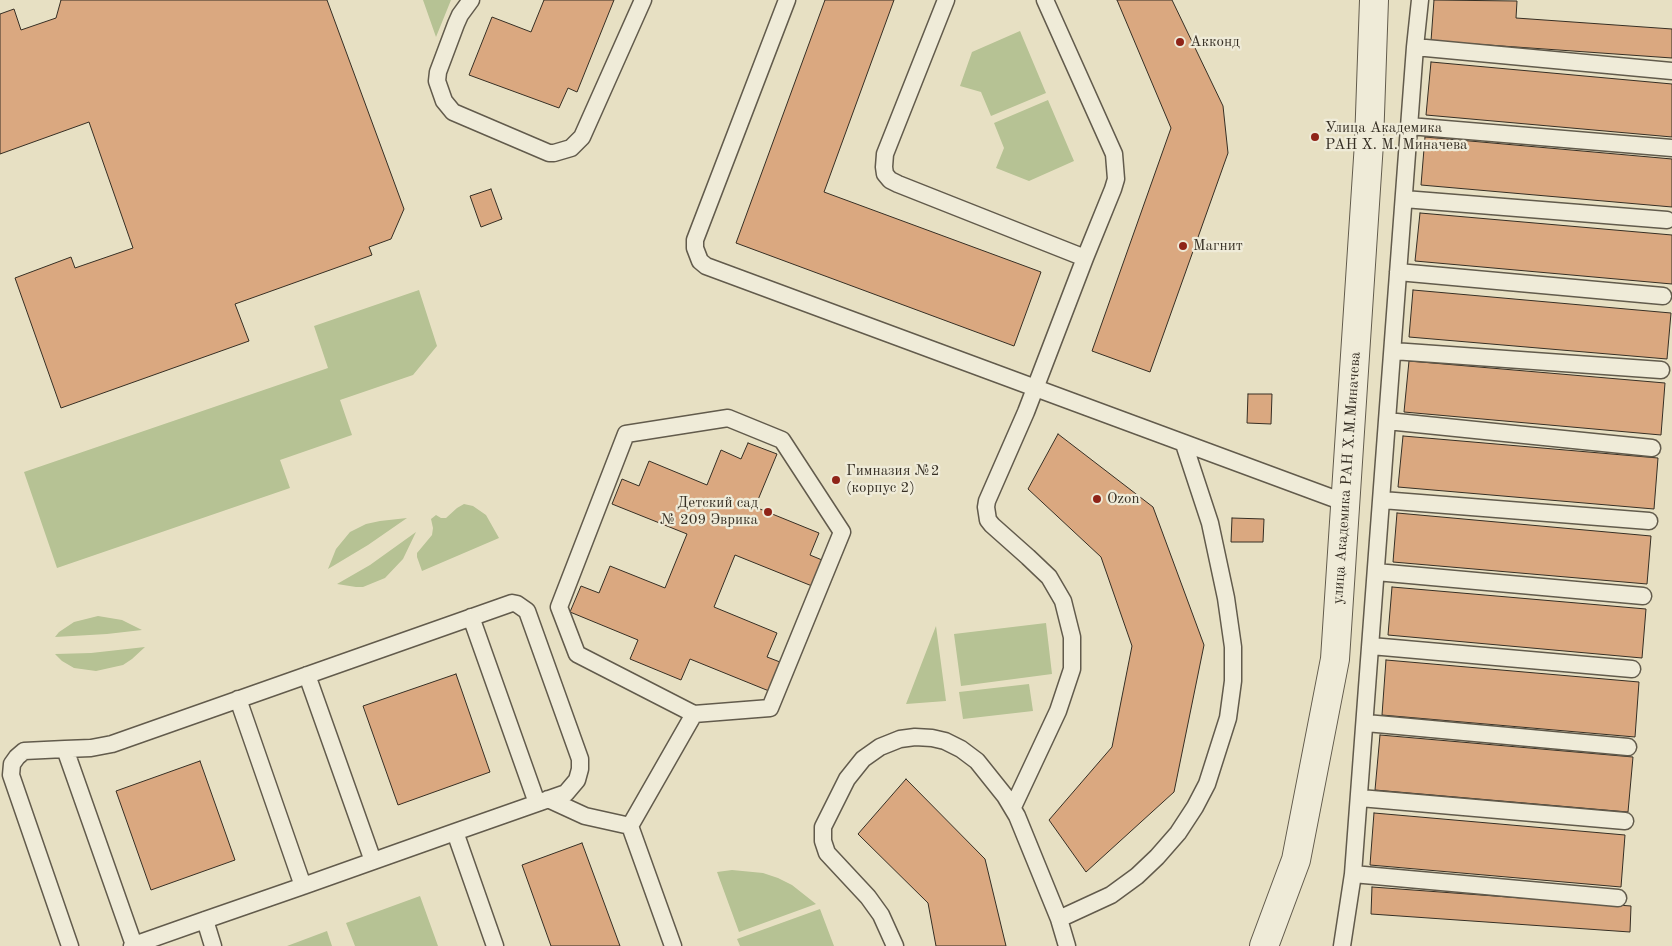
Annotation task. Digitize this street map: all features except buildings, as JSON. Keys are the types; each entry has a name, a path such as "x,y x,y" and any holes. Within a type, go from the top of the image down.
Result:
{"street":[{"name":"улица Академика РАН Х.М.Миначева","path":"1264,946 1296,860 1335,659 1369,134 1374,0"}],"lane":[{"path":"471,0 460,15 438,72 437,81 444,101 453,112 554,153 571,148 582,137 643,0"},
{"path":"788,0 695,240 694,248 700,261 706,266 1346,504"},
{"path":"946,0 886,154 884,161 885,174 890,180 898,184 1085,258"},
{"path":"1013,806 1058,711 1072,669 1072,637 1062,601 1049,578 992,525 986,513 987,501 1022,423 1034,388 1113,189 1116,168 1114,154 1045,0"},
{"path":"1342,946 1353,874 1360,798 1398,272 1420,0"},
{"path":"1415,47 1672,71"},
{"path":"1409,126 1672,148"},
{"path":"1404,199 1667,220"},
{"path":"1398,272 1663,296"},
{"path":"1393,351 1661,370"},
{"path":"728,418 782,440 842,532 770,708 694,714 577,654 560,607 626,434 728,418"},
{"path":"1387,421 1652,448"},
{"path":"1058,919 1111,895 1137,876 1157,857 1173,839 1195,807 1218,756 1228,718 1233,681 1233,648 1226,598 1210,523 1184,444"},
{"path":"1382,500 1649,521"},
{"path":"1376,572 1643,596"},
{"path":"65,749 133,946 566,793 577,780 580,759 530,617 523,607 512,603 112,744 90,748 65,749 24,751 12,764 11,775 70,946"},
{"path":"471,617 543,801 585,816 630,826"},
{"path":"1371,646 1632,669"},
{"path":"307,675 373,861"},
{"path":"238,699 303,886"},
{"path":"673,946 630,826 694,714"},
{"path":"1366,723 1628,747"},
{"path":"894,946 881,915 868,897 827,853 823,841 823,827 855,767 871,752 900,739 915,737 945,741 961,749 977,761 1013,806 1068,946"},
{"path":"1360,798 1625,821"},
{"path":"455,832 495,946"},
{"path":"1353,874 1618,898"},
{"path":"205,920 214,946"}],"green space":[{"path":"423,0 451,0 436,37"},
{"path":"1020,31 1046,93 991,116 981,92 960,86 972,52"},
{"path":"1048,100 1074,161 1029,181 996,168 1004,148 994,123"},
{"path":"419,290 437,346 413,375 340,400 352,435 280,460 290,488 57,568 24,472 328,368 314,326"},
{"path":"464,504 473,506 486,515 499,538 422,571 417,553 432,535 431,519 436,515 446,518"},
{"path":"407,518 368,545 328,569 336,549 350,532 366,524"},
{"path":"416,532 403,559 385,578 363,587 337,584 370,565"},
{"path":"98,616 122,620 142,630 55,637 74,622"},
{"path":"1046,623 1052,674 961,686 954,634"},
{"path":"936,626 946,701 906,704"},
{"path":"145,647 123,665 96,671 74,668 55,654 91,653"},
{"path":"1029,684 1033,711 963,719 959,692"},
{"path":"732,870 763,873 778,878 792,885 816,904 739,932 717,872"},
{"path":"420,896 438,946 355,946 346,923"},
{"path":"820,909 834,946 740,946 737,939"},
{"path":"327,931 332,946 287,946"}],"place":[{"name":"Акконд","path":"1180,42"},
{"name":"Улица Академика РАН Х. М. Миначева","path":"1315,137"},
{"name":"Магнит","path":"1183,246"},
{"name":"Гимназия №2 (корпус 2)","path":"836,480"},
{"name":"Ozon","path":"1097,499"},
{"name":"Детский сад № 209 Эврика","path":"768,512"}]}
